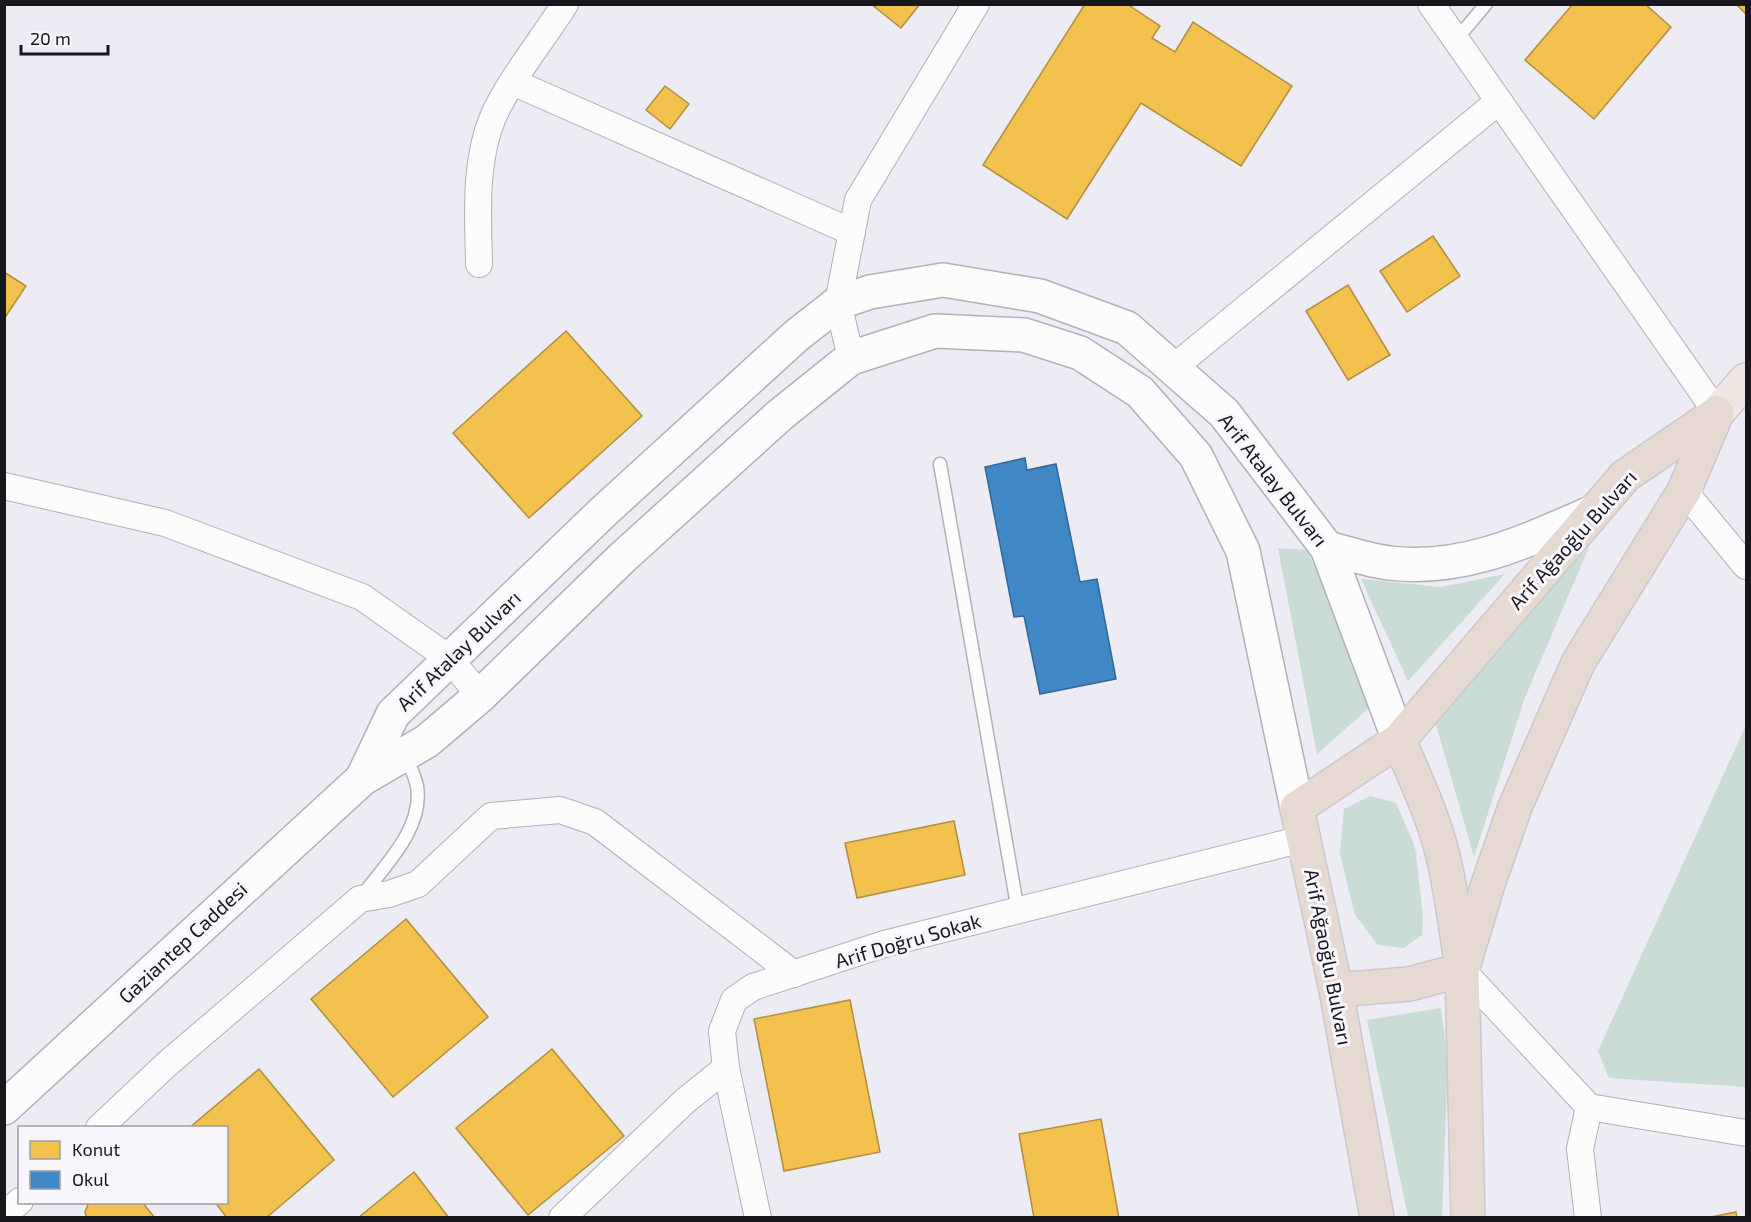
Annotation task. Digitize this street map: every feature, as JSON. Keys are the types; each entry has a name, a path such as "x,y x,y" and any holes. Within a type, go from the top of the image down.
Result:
{"highway":[{"path":"1462,970 1515,807 1578,663 1684,491 1717,413"},
{"name":"Arif Ağaoğlu Bulvarı","path":"1377,1218 1336,990 1300,823 1399,740 1625,477 1717,413"},
{"path":"1399,740 1442,851 1453,905 1462,970 1468,1218"},
{"path":"1336,990 1409,984 1462,970"}],"main road":[{"name":"Arif Atalay Bulvarı","path":"362,779 393,714 611,505 796,336 838,303 870,292 943,280 1040,296 1127,328 1224,413 1328,548 1399,740"},
{"path":"362,779 427,741 480,696 630,550 780,415 851,358 935,331 1024,336 1080,353 1140,392 1196,456 1243,551 1300,823"},
{"path":"1717,413 1746,380"},
{"path":"1328,548 1389,563 1436,564 1470,560 1498,553 1592,513"},
{"name":"Gaziantep Caddesi","path":"4,1108 362,779"}],"street":[{"path":"479,264 478,203 484,149 494,117 514,82 566,4"},
{"path":"851,358 838,303 858,200 976,4"},
{"path":"1431,4 1717,413"},
{"path":"514,82 852,232"},
{"path":"1173,368 1498,101"},
{"path":"4,486 165,523 362,597 450,659 480,696"},
{"path":"1684,491 1746,566"},
{"path":"101,1126 167,1064 360,899 389,894 418,884 491,816 560,810 595,822 794,974"},
{"name":"Arif Doğru Sokak","path":"758,1218 726,1068 722,1031 734,1000 753,987 884,944 1018,911 1300,823"},
{"path":"1462,970 1589,1107 1746,1133"},
{"path":"562,1218 685,1101 726,1068"},
{"path":"1588,1218 1580,1149 1589,1107"},
{"path":"4,1215 18,1203"}],"lane":[{"path":"1456,40 1486,4"},
{"path":"940,464 1018,911"},
{"path":"360,899 402,842 414,818 417,785 405,754"}],"shaded area":[{"path":"1589,547 1524,700 1474,857 1433,714"},
{"path":"1278,548 1307,550 1377,701 1317,754"},
{"path":"1505,574 1408,681 1361,579 1441,587"},
{"path":"1746,725 1746,1087 1609,1078 1598,1051"},
{"path":"1370,796 1396,803 1415,847 1423,915 1422,935 1404,948 1378,945 1355,915 1340,854 1344,809"},
{"path":"1441,1008 1448,1061 1442,1217 1408,1217 1367,1020"}],"building: Konut":[{"path":"871,4 920,4 901,28"},
{"path":"1085,4 1127,4 1160,26 1152,38 1175,52 1193,22 1292,86 1241,166 1141,103 1067,219 983,165"},
{"path":"1573,4 1645,4 1671,27 1594,119 1525,60"},
{"path":"1736,4 1746,4 1746,14"},
{"path":"665,86 689,104 670,129 646,110"},
{"path":"1433,236 1460,276 1407,312 1380,271"},
{"path":"4,272 26,286 4,319"},
{"path":"1348,285 1390,355 1348,380 1306,311"},
{"path":"566,331 642,416 529,518 453,433"},
{"path":"954,821 965,875 857,898 845,843"},
{"path":"406,919 488,1017 393,1097 311,999"},
{"path":"850,1000 880,1152 784,1171 754,1019"},
{"path":"552,1049 624,1136 528,1215 456,1128"},
{"path":"259,1069 334,1160 266,1218 227,1218 216,1204 228,1204 228,1126 191,1126"},
{"path":"1101,1119 1119,1218 1034,1218 1019,1134"},
{"path":"414,1172 449,1218 358,1218"},
{"path":"88,1204 144,1204 155,1218 87,1218 85,1212"},
{"path":"1736,1212 1737,1218 1706,1218"}],"building: Okul":[{"path":"1025,458 1027,470 1056,464 1080,582 1097,579 1116,679 1040,694 1024,616 1014,617 985,467"}]}
